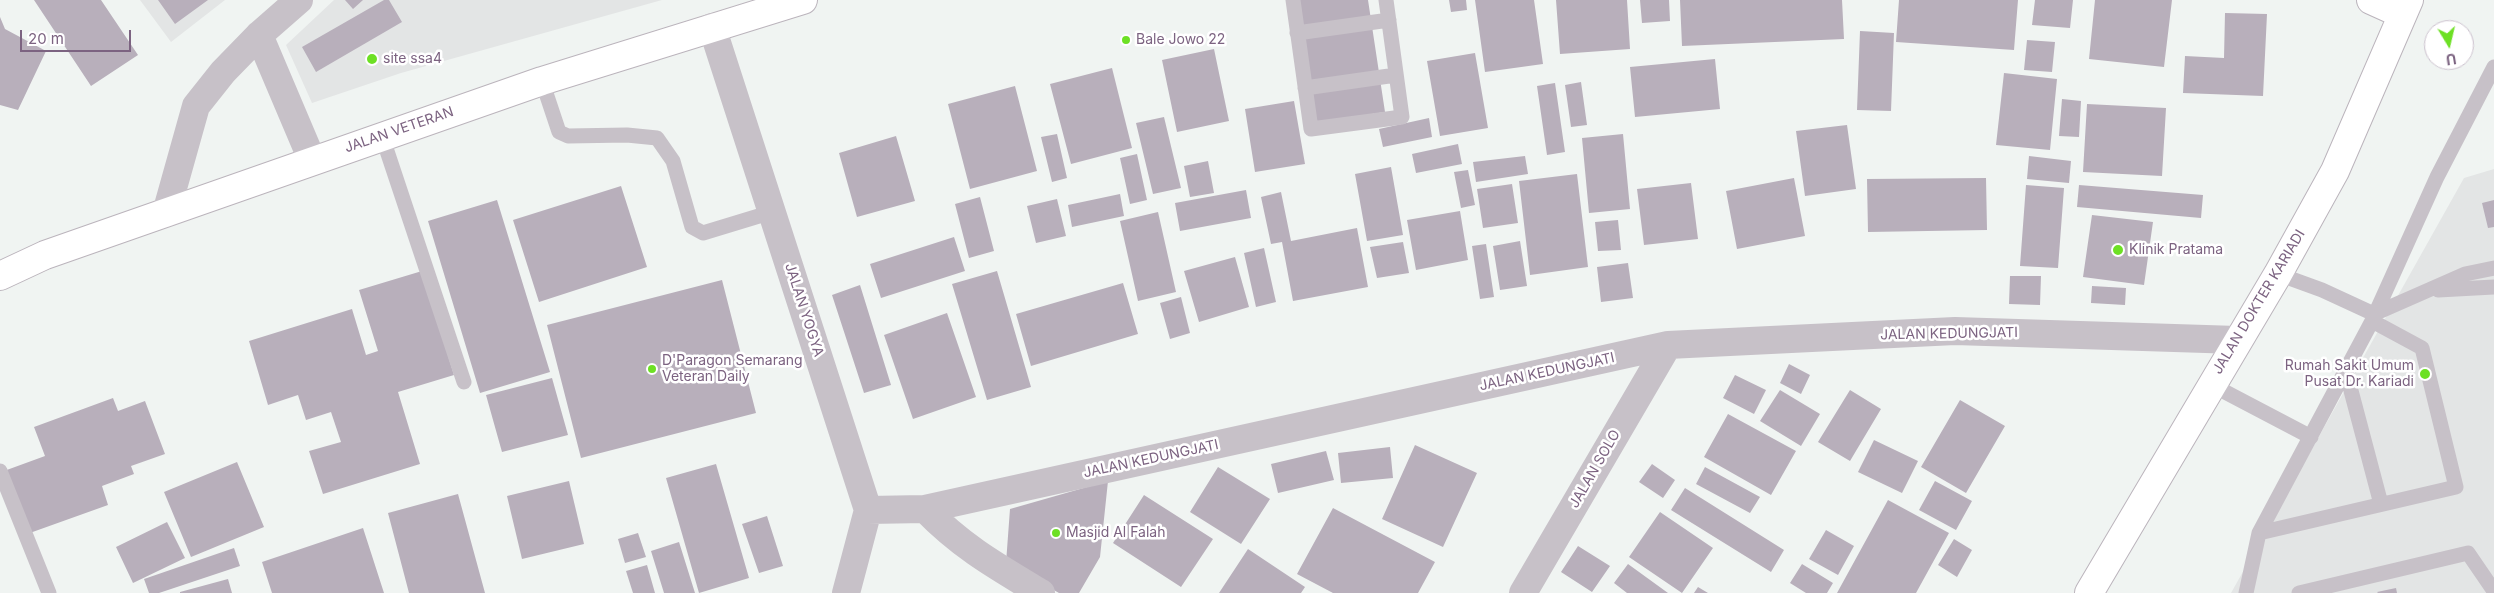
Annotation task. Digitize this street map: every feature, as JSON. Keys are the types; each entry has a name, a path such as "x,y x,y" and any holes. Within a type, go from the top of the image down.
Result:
{"main road":[{"name":"JALAN VETERAN","path":"0,276 45,256 312,160 542,81 803,0"},
{"path":"2371,0 2405,7"},
{"name":"JALAN DOKTER KARIADI","path":"2089,593 2210,384 2278,274 2335,171 2405,7"}],"street":[{"path":"166,213 196,106 223,72 299,0"},
{"name":"JALAN YOGYA","path":"712,27 868,510"},
{"path":"260,35 312,160"},
{"name":"JALAN KEDUNGJATI","path":"868,510 925,509 1668,345 1954,331 2237,340"},
{"name":"JALAN SOLO","path":"1522,593 1668,345"},
{"path":"925,509 951,535 972,551 1041,593"},
{"path":"846,593 868,510"}],"lane":[{"path":"1293,0 1311,130 1402,117 1386,0"},
{"path":"1297,33 1389,20"},
{"path":"2246,593 2259,533 2373,318 2437,177 2494,67"},
{"path":"1305,88 1396,75"},
{"path":"542,81 559,132 568,136 627,135 658,138 674,161 692,227 703,233 772,212"},
{"path":"382,136 464,382"},
{"path":"2373,318 2428,290 2465,274 2494,268"},
{"path":"2259,533 2456,487 2422,348 2322,290 2278,274"},
{"path":"2428,290 2494,287"},
{"path":"2345,368 2381,504"},
{"path":"2210,384 2311,437"},
{"path":"0,471 49,593"},
{"path":"2299,593 2468,553 2494,592"}],"shaded area":[{"path":"140,0 225,0 171,42"},
{"name":"site ssa4","path":"334,0 662,0 401,73 312,103 286,45"},
{"name":"Rumah Sakit Umum Pusat Dr. Kariadi","path":"2494,169 2494,593 2231,593 2464,178"}],"building":[{"path":"34,0 101,0 138,55 91,86"},
{"path":"158,0 208,0 175,24"},
{"path":"345,0 363,0 353,9"},
{"path":"384,0 389,0 402,22 316,72 302,47"},
{"path":"1298,0 1368,0 1385,112 1314,123"},
{"path":"1449,0 1466,0 1467,10 1451,12"},
{"path":"1475,0 1534,0 1543,64 1485,72"},
{"path":"1556,0 1627,0 1630,49 1560,54"},
{"path":"1640,0 1669,0 1670,21 1642,23"},
{"path":"1680,0 1842,0 1844,39 1682,46"},
{"path":"1899,0 2018,0 2014,50 1896,42"},
{"path":"2035,0 2073,0 2070,28 2032,25"},
{"path":"2095,0 2172,0 2164,67 2089,59"},
{"path":"2225,13 2267,14 2263,96 2183,93 2185,56 2224,58"},
{"path":"0,17 5,29 46,51 18,110 0,105"},
{"path":"1860,31 1894,33 1891,111 1857,110"},
{"path":"2027,40 2055,42 2052,72 2024,70"},
{"path":"1214,49 1229,121 1177,132 1162,60"},
{"path":"1475,53 1488,128 1440,136 1427,61"},
{"path":"1715,59 1720,109 1635,117 1630,67"},
{"path":"1112,68 1132,148 1071,164 1050,84"},
{"path":"2004,73 2057,79 2050,150 1996,145"},
{"path":"1581,82 1587,125 1571,127 1565,85"},
{"path":"1555,83 1565,152 1547,155 1537,86"},
{"path":"1015,86 1037,171 970,189 948,104"},
{"path":"2062,99 2081,101 2079,137 2059,136"},
{"path":"1294,101 1305,164 1255,172 1245,109"},
{"path":"2087,104 2166,108 2162,176 2083,172"},
{"path":"1164,117 1181,188 1153,194 1136,123"},
{"path":"1429,118 1432,137 1383,147 1379,129"},
{"path":"1847,125 1856,189 1805,196 1796,131"},
{"path":"1057,134 1067,178 1052,182 1041,137"},
{"path":"1623,134 1630,209 1589,213 1582,138"},
{"path":"896,136 915,201 857,217 839,153"},
{"path":"1458,144 1462,164 1416,173 1412,154"},
{"path":"1137,154 1147,200 1130,204 1120,158"},
{"path":"1525,156 1528,174 1476,182 1473,162"},
{"path":"2029,156 2071,161 2069,183 2027,179"},
{"path":"1208,161 1214,193 1190,197 1184,166"},
{"path":"1391,167 1403,235 1367,241 1355,174"},
{"path":"1468,170 1475,205 1461,208 1454,172"},
{"path":"1577,174 1588,267 1530,275 1519,181"},
{"path":"1794,178 1805,236 1737,249 1726,191"},
{"path":"1986,178 1987,230 1868,232 1867,179"},
{"path":"1691,183 1698,239 1644,245 1637,189"},
{"path":"1512,184 1518,223 1483,228 1477,189"},
{"path":"2026,185 2064,188 2058,268 2020,266"},
{"path":"2079,185 2203,195 2201,218 2077,207"},
{"path":"621,186 647,267 539,302 513,220"},
{"path":"1246,190 1251,218 1180,231 1175,203"},
{"path":"1281,192 1291,241 1357,228 1368,287 1293,301 1282,242 1271,244 1261,197"},
{"path":"1120,194 1124,216 1072,227 1068,205"},
{"path":"980,197 994,251 969,258 955,204"},
{"path":"1057,199 1066,236 1036,243 1027,206"},
{"path":"497,200 550,372 480,393 428,221"},
{"path":"2494,200 2494,227 2488,228 2482,203"},
{"path":"1460,211 1468,260 1416,270 1407,220"},
{"path":"1158,212 1176,292 1138,301 1120,221"},
{"name":"Klinik Pratama","path":"2092,215 2153,222 2144,285 2083,277"},
{"path":"1618,220 1621,250 1598,251 1595,222"},
{"path":"954,237 965,271 881,298 870,264"},
{"path":"1520,241 1527,286 1500,290 1493,246"},
{"path":"1403,242 1409,273 1377,278 1370,247"},
{"path":"1486,244 1494,297 1480,299 1472,246"},
{"path":"1264,248 1276,302 1256,307 1244,253"},
{"path":"1235,257 1249,307 1199,322 1184,271"},
{"path":"1628,263 1633,298 1601,302 1597,267"},
{"path":"422,271 454,375 398,392 420,464 323,494 309,451 341,442 331,412 306,420 298,395 268,405 249,341 352,309 366,355 378,351 359,290"},
{"path":"997,271 1031,387 987,400 952,284"},
{"path":"2010,276 2041,276 2040,305 2009,304"},
{"name":"D'Paragon Semarang Veteran Daily","path":"722,280 756,413 581,458 547,325"},
{"path":"1123,283 1138,334 1031,366 1016,314"},
{"path":"860,285 891,385 864,393 832,295"},
{"path":"2092,286 2126,288 2125,305 2091,303"},
{"path":"1181,297 1190,333 1170,339 1160,303"},
{"path":"947,313 976,397 913,419 884,335"},
{"path":"1789,364 1810,375 1801,394 1780,383"},
{"path":"1735,375 1766,390 1754,414 1723,398"},
{"path":"552,378 568,435 502,452 486,395"},
{"path":"1780,390 1820,414 1801,446 1760,421"},
{"path":"1850,390 1881,409 1850,461 1818,442"},
{"path":"113,398 118,411 145,401 165,454 131,466 134,474 102,486 108,505 27,534 4,471 45,456 34,427"},
{"path":"1960,400 2005,426 1966,493 1921,467"},
{"path":"1728,414 1796,451 1771,495 1704,457"},
{"path":"1874,440 1918,461 1902,493 1858,472"},
{"path":"1415,445 1477,473 1443,547 1382,519"},
{"path":"1390,447 1393,478 1341,483 1338,453"},
{"path":"1326,451 1334,480 1278,493 1271,464"},
{"path":"237,462 264,527 191,557 164,492"},
{"path":"716,464 749,578 699,593 666,478"},
{"path":"1652,464 1675,480 1663,498 1639,482"},
{"path":"1218,467 1270,499 1241,544 1190,512"},
{"path":"1705,467 1760,497 1750,513 1696,484"},
{"path":"569,481 584,544 522,559 507,496"},
{"name":"Masjid Al Falah","path":"1108,481 1100,557 1079,593 1059,593 1006,563 1010,509"},
{"path":"1935,481 1972,501 1956,530 1919,510"},
{"path":"1685,488 1784,550 1771,572 1671,510"},
{"path":"458,494 485,593 409,593 388,513"},
{"path":"1144,495 1213,539 1181,587 1113,543"},
{"path":"1888,500 1949,533 1916,593 1837,593"},
{"path":"1333,508 1435,562 1418,593 1333,593 1297,574"},
{"path":"1660,512 1713,548 1682,593 1629,557"},
{"path":"767,516 783,566 759,573 742,524"},
{"path":"167,522 185,558 133,583 116,547"},
{"path":"363,528 384,593 272,593 262,562"},
{"path":"1826,530 1854,546 1838,575 1809,559"},
{"path":"638,533 646,557 625,563 618,539"},
{"path":"1954,539 1972,550 1957,577 1938,565"},
{"path":"679,542 695,593 664,593 651,551"},
{"path":"1578,546 1610,566 1592,592 1561,572"},
{"path":"234,548 240,566 159,593 149,593 144,579"},
{"path":"1248,549 1305,587 1301,593 1219,593"},
{"path":"1628,564 1668,593 1627,593 1614,583"},
{"path":"1802,564 1833,583 1827,593 1806,593 1790,583"},
{"path":"647,565 655,593 633,593 626,571"},
{"path":"228,579 232,593 180,593 180,592"},
{"path":"1698,587 1708,593 1694,593"},
{"path":"2396,588 2397,593 2377,592"}],"place":[{"name":"Bale Jowo 22","path":"1126,40"},
{"name":"site ssa4","path":"372,59"},
{"name":"Klinik Pratama","path":"2118,250"},
{"name":"D'Paragon Semarang Veteran Daily","path":"652,369"},
{"name":"Rumah Sakit Umum Pusat Dr. Kariadi","path":"2425,374"},
{"name":"Masjid Al Falah","path":"1056,533"}]}
